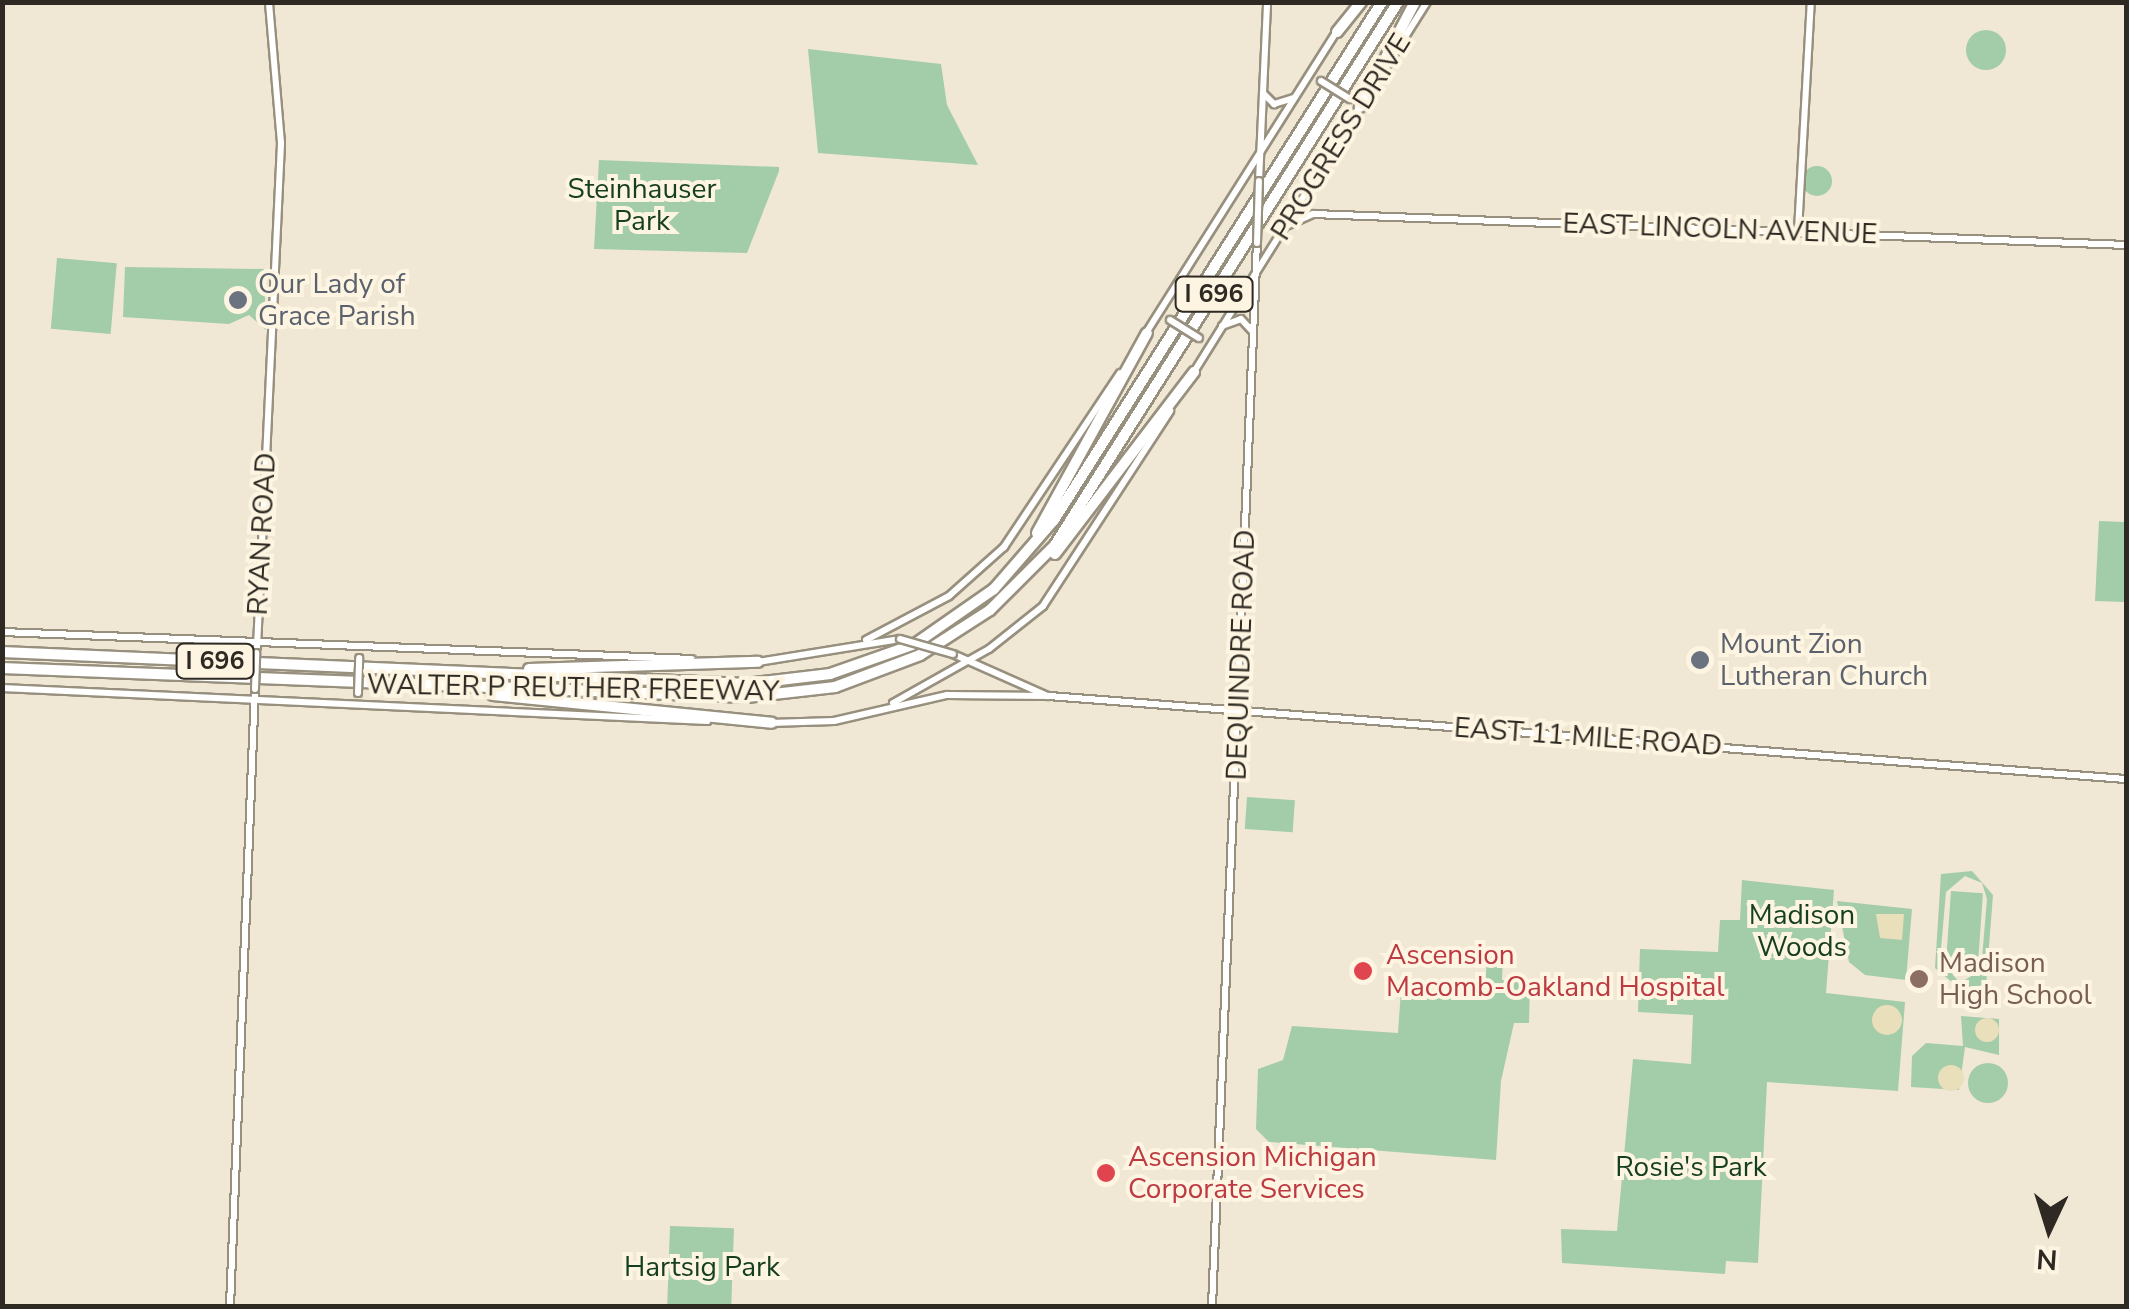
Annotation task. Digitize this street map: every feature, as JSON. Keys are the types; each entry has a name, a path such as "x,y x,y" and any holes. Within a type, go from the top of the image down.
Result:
{"highway":[{"path":"1337,32 1358,2"},
{"name":"WALTER P REUTHER FREEWAY","path":"2,652 791,681 900,650 994,589 1064,505 1382,2"},
{"name":"WALTER P REUTHER FREEWAY","path":"2,668 747,697 815,691 920,656 1024,580 1071,522 1398,2"},
{"path":"1355,103 1415,2"},
{"path":"994,589 1058,500 1146,333"},
{"path":"1024,580 1071,536 1194,372"},
{"path":"428,670 758,662"},
{"path":"368,684 772,723"}],"main road":[{"name":"RYAN ROAD","path":"230,1306 280,143 269,2"},
{"name":"DEQUINDRE ROAD","path":"1212,1306 1267,2"},
{"name":"PROGRESS DRIVE","path":"879,711 989,650 1056,590 1352,119 1355,103 1427,2"},
{"path":"1798,231 1810,2"},
{"path":"861,644 939,603 1004,547 1159,313 1337,32"},
{"path":"1310,74 1355,103 1352,119"},
{"path":"1263,92 1274,104 1297,97"},
{"path":"1303,197 1313,214"},
{"name":"EAST LINCOLN AVENUE","path":"1284,228 1313,214 2126,244"},
{"path":"1159,313 1209,345"},
{"path":"1221,327 1244,320 1253,338"},
{"name":"EAST 11 MILE ROAD","path":"2,632 256,649 350,648 758,662 900,639 953,654 986,674 1049,696"},
{"path":"350,648 359,658 357,706"},
{"path":"986,674 989,650"},
{"path":"952,671 953,654"},
{"name":"EAST 11 MILE ROAD","path":"2,688 772,723 879,711 954,694 1049,696 2126,779"}],"green space":[{"path":"1986,30 2000,36 2006,50 2000,64 1986,70 1972,64 1966,50 1972,36"},
{"path":"808,49 941,64 947,105 978,165 818,153"},
{"name":"Steinhauser Park","path":"599,160 779,167 779,171 747,253 594,249"},
{"path":"1817,166 1828,170 1832,181 1828,192 1817,196 1806,192 1802,181 1806,170"},
{"path":"57,258 117,263 111,334 51,329"},
{"path":"125,267 264,269 266,330 249,315 229,324 123,317"},
{"path":"2099,521 2124,522 2126,602 2095,601"},
{"path":"1247,797 1295,800 1293,832 1245,829"},
{"path":"1972,871 1993,895 1986,985 1959,988 1935,968 1941,874","holes":["1965,876 1982,883 1987,899 1981,970 1960,983 1940,960 1946,892"]},
{"name":"Rosie's Park","path":"1742,880 1834,890 1826,993 1905,1002 1898,1091 1767,1082 1758,1263 1726,1261 1725,1274 1562,1263 1561,1229 1617,1231 1633,1059 1691,1064 1693,1015 1638,1012 1640,949 1718,952 1720,920 1740,920"},
{"path":"1951,891 1983,893 1978,965 1946,963"},
{"path":"1837,901 1912,909 1906,980 1865,975 1849,962"},
{"path":"1487,952 1503,954 1502,980 1530,983 1529,1023 1514,1023 1501,1081 1496,1160 1269,1142 1256,1129 1258,1069 1283,1060 1292,1026 1398,1033 1401,990 1485,995"},
{"path":"1961,1016 1999,1019 1999,1055 1965,1047 1959,1090 1911,1087 1912,1056 1926,1043 1963,1046"},
{"path":"1988,1063 2002,1069 2008,1083 2002,1097 1988,1103 1974,1097 1968,1083 1974,1069"},
{"name":"Hartsig Park","path":"670,1226 734,1228 731,1306 667,1306"}],"sand":[{"path":"1876,914 1904,914 1902,940 1880,938"},
{"path":"1887,1005 1898,1009 1902,1020 1898,1031 1887,1035 1876,1031 1872,1020 1876,1009"},
{"path":"1987,1018 1999,1030 1987,1042 1975,1030"},
{"path":"1951,1065 1960,1069 1964,1078 1960,1087 1951,1091 1942,1087 1938,1078 1942,1069"}],"place":[{"name":"Our Lady of Grace Parish","path":"238,300"},
{"name":"Mount Zion Lutheran Church","path":"1700,660"},
{"name":"Ascension Macomb-Oakland Hospital","path":"1363,971"},
{"name":"Madison High School","path":"1919,979"},
{"name":"Ascension Michigan Corporate Services","path":"1106,1173"}],"park label":[{"name":"Madison Woods","path":"1802,931"}]}
